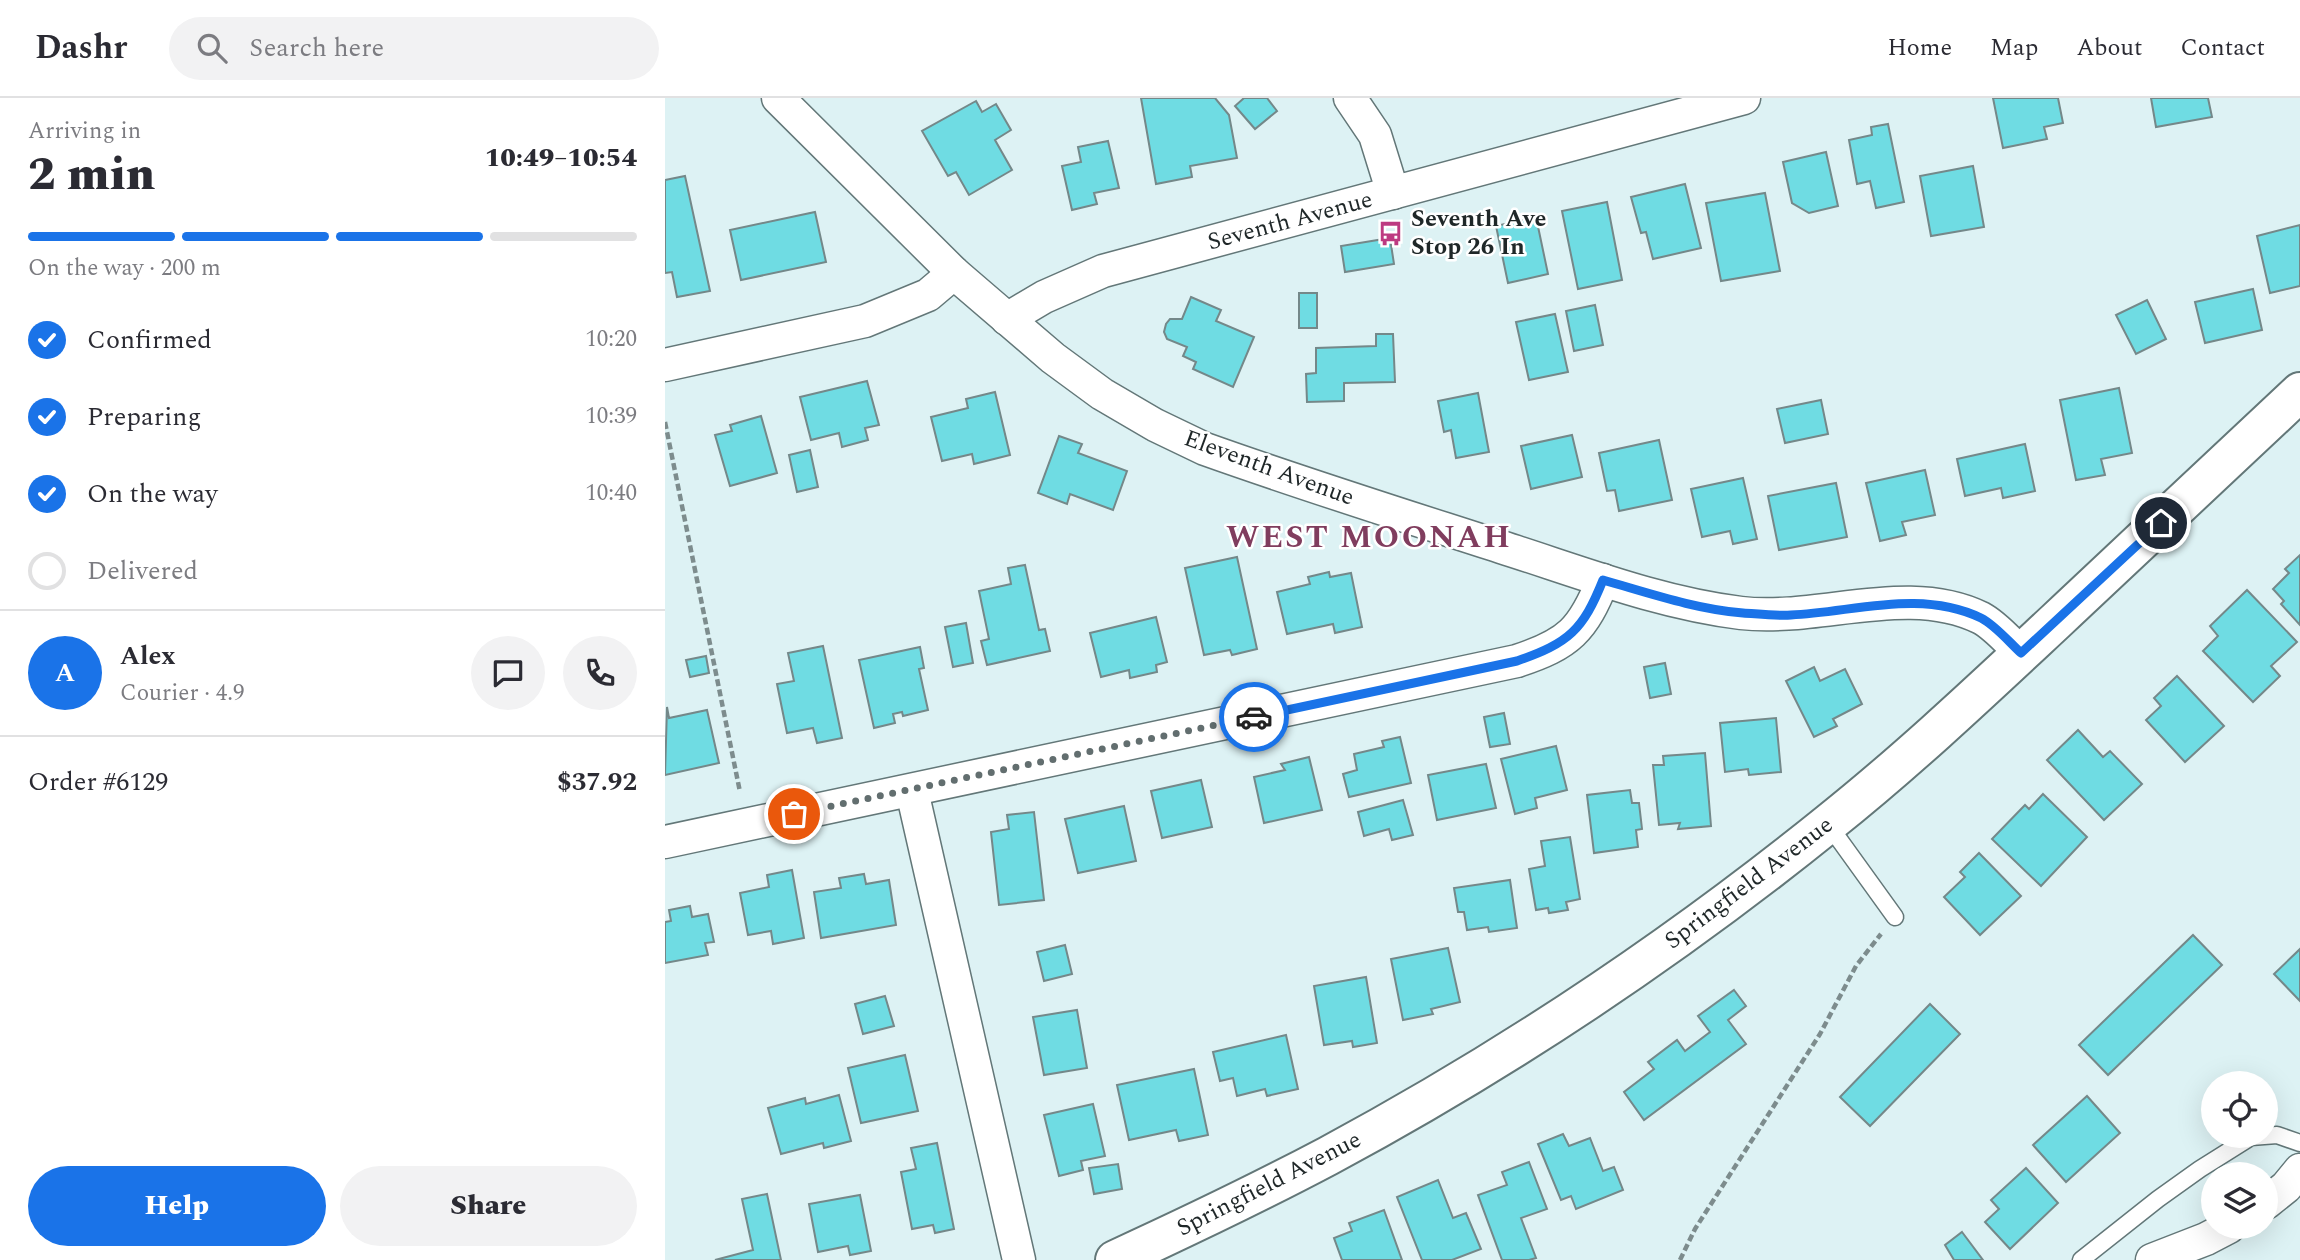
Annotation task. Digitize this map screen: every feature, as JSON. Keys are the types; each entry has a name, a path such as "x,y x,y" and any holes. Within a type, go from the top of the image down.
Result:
{"street":[{"name":"Eleventh Avenue","path":"778,98 954,273 1053,358 1102,394 1154,425 1205,449 1603,580 1689,605 1743,613 1791,615 1876,605 1931,604 1960,610 1984,619 2021,653"},
{"path":"1350,98 1375,135 1394,193"},
{"name":"Seventh Avenue","path":"1007,319 1044,297 1103,271 1744,98"},
{"path":"665,365 865,321 928,295 954,273"},
{"name":"Springfield Avenue","path":"1115,1260 1227,1208 1438,1094 1636,968 1729,901 1828,824 1915,750 2300,392"},
{"path":"665,842 1517,661 1544,652 1576,629 1591,611 1603,580"},
{"path":"912,791 1019,1260"},
{"path":"2278,1193 2300,1170"},
{"path":"2152,1260 2206,1239"}],"lane":[{"path":"1828,824 1895,917"},
{"path":"2081,1260 2187,1178 2251,1137 2277,1135 2300,1143"}],"path":[{"path":"665,422 747,824"},
{"path":"1680,1260 1695,1229 1820,1034 1856,966 1895,917"}],"building":[{"path":"1141,98 1215,98 1229,115 1237,158 1190,166 1192,177 1156,184"},
{"path":"1244,98 1267,98 1277,111 1255,129 1235,106"},
{"path":"1993,98 2058,98 2063,123 2044,127 2047,139 2003,148"},
{"path":"2151,98 2208,98 2212,117 2156,127"},
{"path":"976,101 982,112 996,104 1011,130 995,140 1012,170 969,195 956,172 948,176 922,131"},
{"path":"1888,124 1904,202 1876,208 1870,181 1857,184 1849,140 1872,135 1871,127"},
{"path":"1108,141 1119,188 1094,193 1097,204 1072,210 1062,166 1081,162 1078,147"},
{"path":"1826,152 1838,206 1809,213 1792,203 1783,162"},
{"path":"1973,166 1984,227 1931,236 1920,176"},
{"path":"685,176 710,291 677,297 672,272 665,273 665,180"},
{"path":"1685,184 1701,248 1653,259 1646,232 1641,233 1631,197"},
{"path":"1765,193 1780,271 1721,281 1706,203"},
{"path":"1607,202 1622,280 1578,289 1562,211"},
{"path":"815,212 826,262 741,280 730,230"},
{"path":"1536,217 1548,274 1508,283 1496,226"},
{"path":"2300,225 2300,286 2270,293 2257,236"},
{"path":"1390,238 1394,264 1345,272 1341,246"},
{"path":"2253,289 2262,330 2205,343 2195,302"},
{"path":"1299,293 1317,293 1317,328 1299,328"},
{"path":"1191,297 1221,310 1216,321 1254,337 1233,387 1193,369 1196,362 1183,356 1187,347 1167,339 1164,332 1166,324 1170,319 1182,319"},
{"path":"2147,300 2166,339 2136,354 2116,315"},
{"path":"1595,305 1603,345 1574,351 1566,311"},
{"path":"1555,314 1568,372 1529,380 1516,322"},
{"path":"1376,334 1393,334 1395,382 1344,383 1344,401 1307,402 1306,374 1316,373 1316,348 1376,346"},
{"path":"867,381 879,425 865,428 868,440 842,447 839,433 811,440 800,397"},
{"path":"2119,388 2132,453 2101,459 2105,475 2076,480 2060,400"},
{"path":"995,392 1010,455 974,464 972,454 942,461 931,417 968,408 966,399"},
{"path":"1478,393 1489,452 1456,458 1451,430 1444,432 1438,401"},
{"path":"1821,400 1828,434 1785,443 1777,409"},
{"path":"761,416 777,473 730,486 715,435 732,431 730,425"},
{"path":"1572,435 1582,477 1531,489 1521,446"},
{"path":"1059,436 1082,444 1078,453 1127,471 1113,510 1070,494 1067,504 1038,493"},
{"path":"1659,440 1672,500 1619,511 1615,490 1607,491 1599,453"},
{"path":"2025,444 2035,491 2003,498 2001,488 1965,496 1957,459"},
{"path":"810,450 818,487 797,492 789,455"},
{"path":"1925,470 1935,515 1902,522 1906,535 1880,541 1866,483"},
{"path":"1743,478 1757,539 1733,544 1730,531 1702,537 1691,489"},
{"path":"1836,483 1847,537 1779,550 1768,496"},
{"path":"2300,555 2300,625 2281,604 2284,601 2273,589 2289,573 2285,569"},
{"path":"1237,557 1257,649 1232,655 1230,650 1204,655 1185,568"},
{"path":"1025,565 1039,630 1045,629 1050,651 987,665 981,641 989,639 979,591 1011,584 1008,568"},
{"path":"1329,572 1330,577 1351,573 1362,627 1335,633 1333,624 1287,634 1277,592 1310,584 1308,577"},
{"path":"2247,590 2297,642 2271,666 2280,676 2253,702 2203,651 2218,636 2210,626"},
{"path":"1156,617 1167,662 1156,665 1157,672 1130,678 1129,670 1101,677 1090,633"},
{"path":"966,623 973,663 953,667 945,627"},
{"path":"823,646 842,738 817,743 813,728 787,733 777,684 794,681 788,653"},
{"path":"920,647 924,668 919,669 928,710 903,716 902,712 893,714 895,723 874,728 859,660"},
{"path":"706,656 709,673 690,677 686,660"},
{"path":"1665,663 1671,694 1650,698 1644,667"},
{"path":"1814,667 1820,681 1845,669 1862,704 1833,719 1837,726 1814,737 1786,681"},
{"path":"2177,676 2224,726 2185,762 2146,720 2161,706 2154,698"},
{"path":"667,707 669,718 707,710 719,763 665,775"},
{"path":"1504,713 1510,744 1490,747 1484,717"},
{"path":"1776,718 1781,772 1749,775 1748,769 1725,772 1720,723"},
{"path":"2078,730 2103,757 2110,751 2142,784 2104,820 2047,760"},
{"path":"1400,737 1411,783 1349,797 1343,774 1357,770 1354,754 1384,747 1382,741"},
{"path":"1556,746 1567,790 1535,798 1537,808 1515,814 1501,759"},
{"path":"1705,753 1711,826 1678,829 1680,823 1659,825 1653,765 1664,765 1663,756"},
{"path":"1309,757 1322,810 1264,823 1254,777 1285,770 1281,764"},
{"path":"1486,764 1496,808 1437,820 1428,775"},
{"path":"1201,780 1212,827 1162,838 1151,791"},
{"path":"1630,790 1632,803 1639,803 1642,829 1636,830 1638,847 1594,853 1587,795"},
{"path":"2043,794 2087,837 2041,886 1992,839 2025,805 2029,809"},
{"path":"1403,800 1413,835 1392,840 1389,829 1364,836 1358,812"},
{"path":"1124,806 1136,861 1078,873 1065,819"},
{"path":"1034,812 1044,900 999,905 991,832 1009,829 1007,815"},
{"path":"1570,837 1580,899 1566,902 1568,910 1549,913 1548,908 1536,910 1529,869 1545,866 1541,841"},
{"path":"1979,853 2021,896 1980,935 1944,897 1965,877 1960,872"},
{"path":"792,870 804,938 773,944 771,931 748,935 740,893 769,887 767,875"},
{"path":"864,874 866,884 889,880 896,925 821,938 814,892 841,888 839,878"},
{"path":"1510,880 1517,928 1489,932 1488,927 1467,930 1464,912 1458,912 1454,888"},
{"path":"690,906 692,917 708,914 714,942 705,943 708,955 665,963 665,922 671,921 669,910"},
{"path":"2193,935 2222,965 2108,1075 2079,1045"},
{"path":"1065,945 1072,974 1044,981 1037,952"},
{"path":"1448,948 1460,1002 1431,1009 1433,1014 1403,1020 1391,959"},
{"path":"2300,949 2300,1001 2274,974"},
{"path":"1366,977 1377,1043 1353,1047 1352,1041 1324,1045 1314,986"},
{"path":"1734,990 1746,1006 1728,1020 1746,1044 1644,1120 1624,1092 1654,1069 1648,1062 1677,1040 1685,1051 1710,1032 1698,1016"},
{"path":"885,996 894,1026 863,1034 855,1004"},
{"path":"1930,1004 1960,1034 1870,1126 1840,1097"},
{"path":"1077,1010 1087,1068 1044,1075 1033,1017"},
{"path":"1286,1035 1298,1089 1267,1096 1265,1089 1237,1096 1233,1078 1220,1081 1213,1052"},
{"path":"905,1055 918,1111 861,1123 848,1068"},
{"path":"1194,1069 1208,1135 1179,1141 1176,1130 1129,1140 1117,1085"},
{"path":"839,1095 851,1141 824,1148 823,1143 781,1154 768,1108 805,1098 806,1104"},
{"path":"2087,1096 2120,1133 2066,1182 2033,1145"},
{"path":"1093,1104 1105,1156 1081,1161 1083,1170 1059,1176 1044,1115"},
{"path":"1563,1134 1569,1146 1590,1138 1603,1171 1614,1167 1623,1190 1576,1209 1571,1196 1561,1200 1538,1144"},
{"path":"937,1143 954,1229 935,1233 933,1225 912,1229 901,1172 916,1169 911,1148"},
{"path":"1529,1162 1547,1209 1521,1218 1536,1258 1502,1260 1478,1195 1507,1185 1502,1172"},
{"path":"1118,1164 1122,1189 1094,1194 1089,1168"},
{"path":"2026,1168 2058,1203 2010,1249 1985,1222 1999,1209 1991,1200"},
{"path":"1438,1180 1453,1218 1466,1213 1481,1249 1452,1260 1422,1260 1397,1197"},
{"path":"767,1194 781,1260 715,1260 753,1250 742,1199"},
{"path":"860,1195 871,1251 850,1255 848,1246 818,1252 809,1204"},
{"path":"1384,1210 1402,1260 1342,1260 1334,1238 1352,1231 1349,1223"},
{"path":"1962,1232 1983,1260 1954,1260 1945,1245"}],"way so far":[{"path":"794,814 1254,717"}],"place":[{"name":"Seventh Ave Stop 26 In","path":"1391,233"}],"district":[{"name":"WEST MOONAH","path":"1369,537"}],"route":[{"path":"1254,717 1517,661 1544,652 1576,629 1591,611 1603,580 1689,605 1743,613 1791,615 1876,605 1931,604 1960,610 1984,619 2021,653 2161,523"}]}
